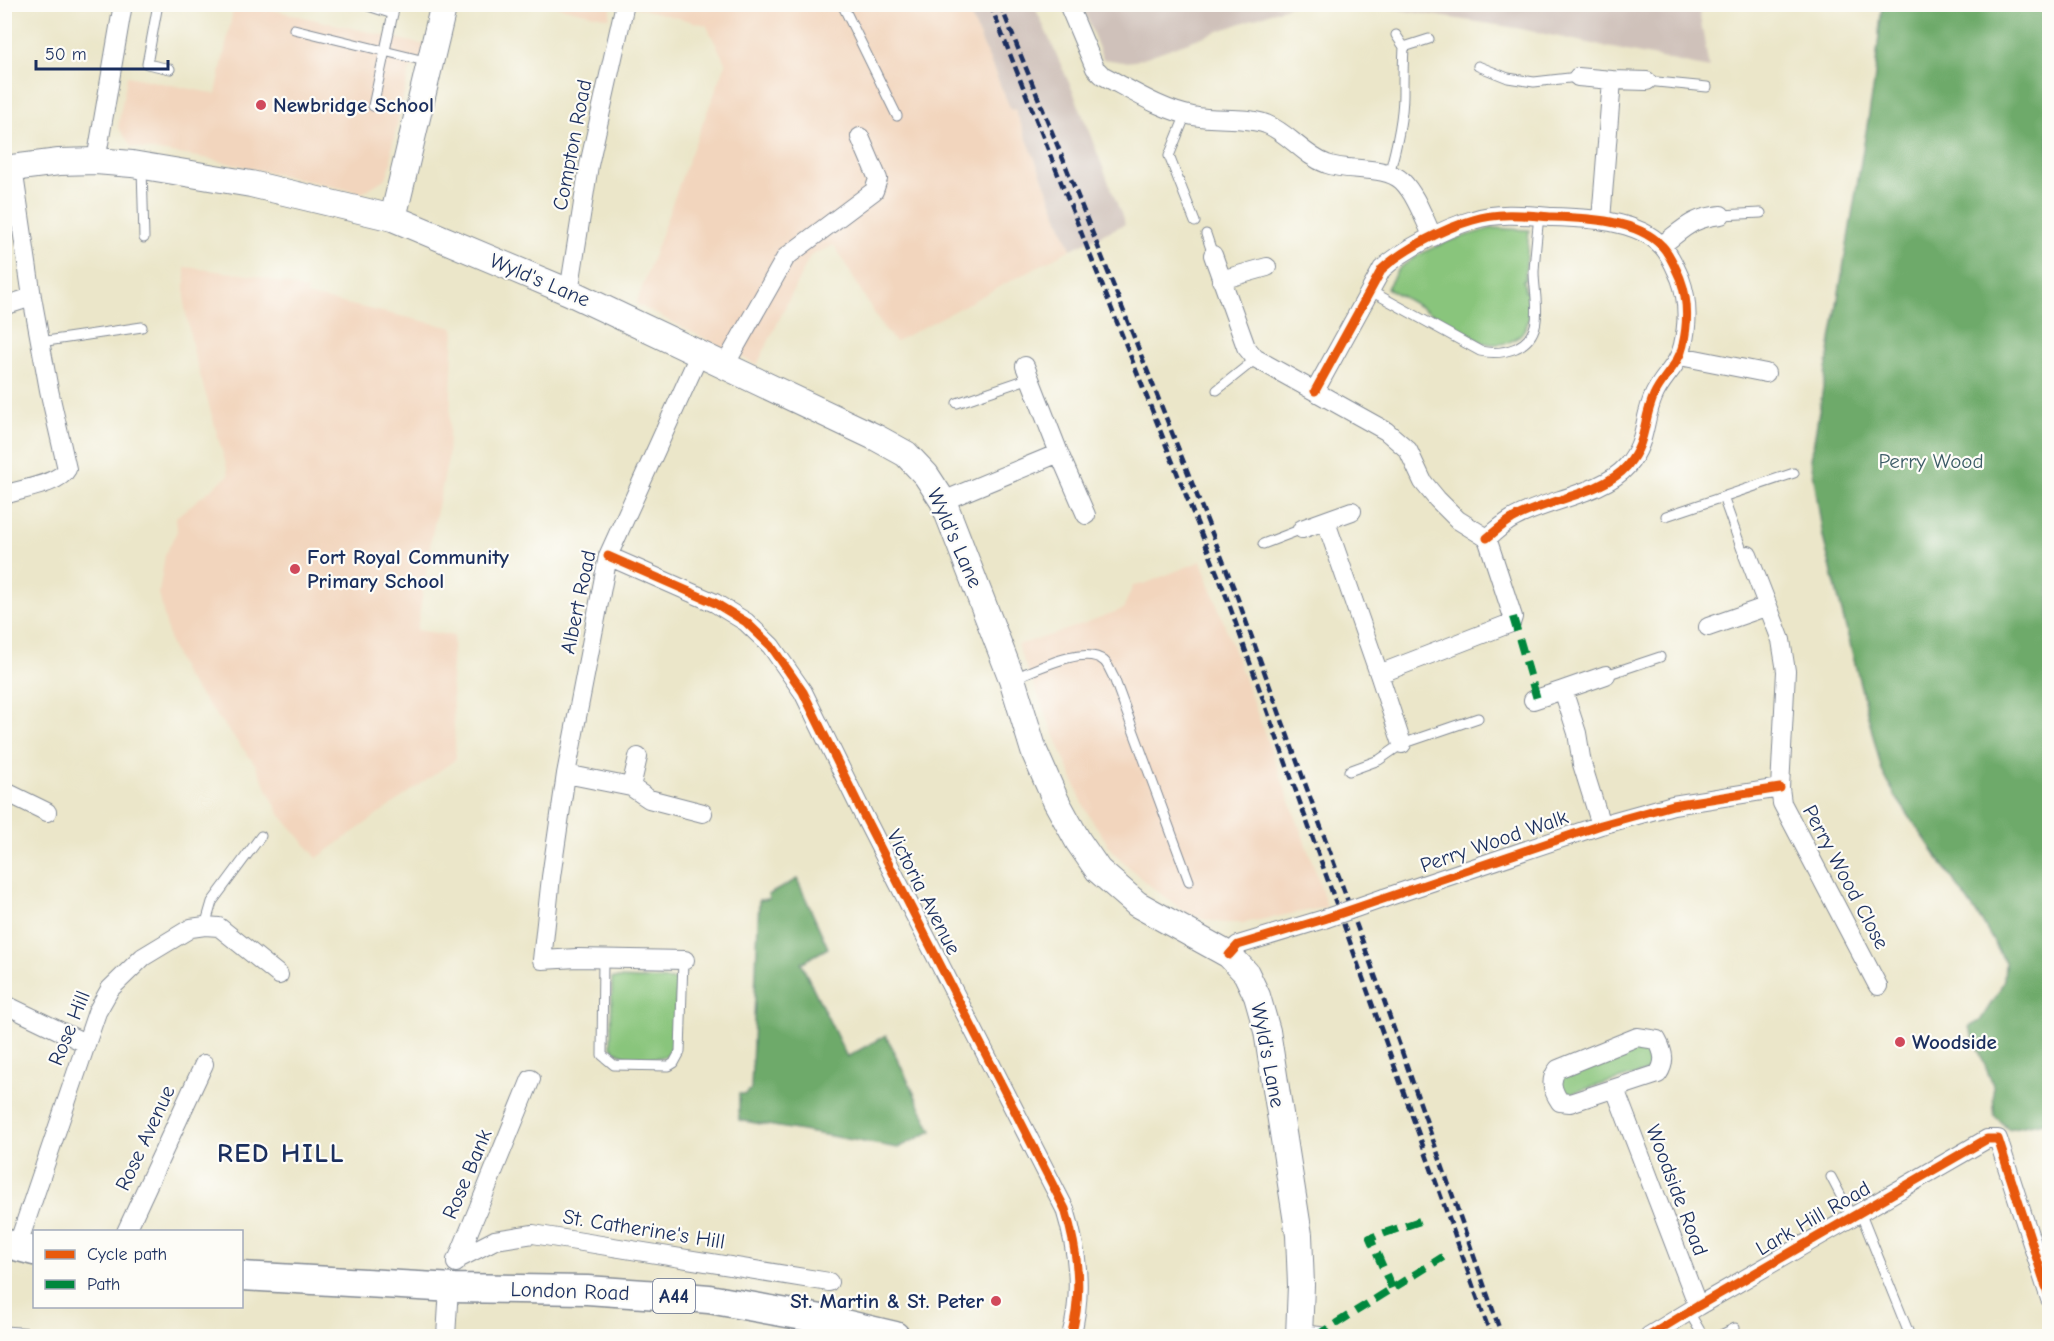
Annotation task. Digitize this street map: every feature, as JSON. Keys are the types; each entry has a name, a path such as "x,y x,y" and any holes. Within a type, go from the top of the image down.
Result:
{"main road":[{"path":"393,218 444,4"},
{"name":"Wyld's Lane","path":"9,169 59,162 96,161 142,165 251,184 393,218 569,292 877,438 906,454 927,475 943,501 1012,679 1034,751 1056,801 1078,841 1098,870 1137,904 1229,955 1246,974 1257,996 1267,1031 1299,1235 1306,1336"},
{"name":"London Road","path":"243,1276 452,1288 587,1290 709,1299 827,1320 895,1336"}],"street":[{"path":"96,161 123,4"},
{"path":"1068,4 1095,68 1102,75 1173,111 1209,118 1239,119 1267,124 1292,139 1324,164 1389,174 1401,180 1411,193 1433,237"},
{"name":"Compton Road","path":"569,292 589,165 624,8"},
{"path":"1578,77 1647,81"},
{"path":"1601,220 1612,80"},
{"path":"725,365 786,256 874,190 878,179 860,137"},
{"path":"4,495 55,479 64,475 67,469 40,342 9,169"},
{"path":"1315,391 1382,269 1433,237 1472,220 1512,214 1601,220 1625,225 1662,245 1675,267 1685,297 1687,312 1684,342 1680,356 1654,394 1647,416 1644,438 1637,454 1624,469 1609,480 1512,518 1487,538"},
{"path":"1662,245 1693,221 1721,215"},
{"path":"1213,255 1246,346 1257,358 1386,431 1402,443 1408,450 1423,482 1437,499 1458,520 1487,538 1514,617 1511,623 1379,674"},
{"path":"1221,280 1267,267"},
{"path":"4,306 32,297"},
{"name":"Albert Road","path":"603,958 542,960 566,774 608,556 700,353"},
{"path":"1680,356 1766,373"},
{"path":"1028,372 1059,453 1086,514"},
{"path":"943,501 1059,453"},
{"path":"1302,529 1352,511"},
{"path":"1326,522 1402,744"},
{"path":"1748,555 1781,640 1786,671 1780,788"},
{"name":"Victoria Avenue","path":"608,556 715,603 746,622 771,646 803,692 1065,1209 1075,1240 1079,1275 1078,1303 1071,1336"},
{"path":"1708,627 1767,606"},
{"path":"1533,700 1606,675"},
{"path":"1563,690 1577,733 1582,764 1601,825"},
{"path":"631,787 638,757"},
{"path":"566,774 631,787 649,799 703,813"},
{"name":"Perry Wood Walk","path":"1229,955 1238,945 1601,825 1673,805 1780,788"},
{"name":"Perry Wood Close","path":"1780,788 1782,803 1878,986"},
{"path":"4,791 47,812"},
{"path":"205,926 219,927 279,975"},
{"name":"Rose Hill","path":"18,1247 85,1043 110,989 143,957 191,928 205,926"},
{"path":"603,958 684,960"},
{"path":"4,1005 85,1043"},
{"path":"1637,1037 1657,1040 1664,1059 1663,1067 1658,1074 1615,1089 1570,1103 1560,1102 1552,1087 1552,1076 1558,1069 1637,1037"},
{"name":"Rose Avenue","path":"127,1230 204,1064"},
{"name":"Rose Bank","path":"446,1336 456,1260 531,1079"},
{"name":"Woodside Road","path":"1615,1089 1693,1309"},
{"name":"Lark Hill Road","path":"1649,1336 1987,1139 1998,1139 2049,1299"},
{"name":"St. Catherine's Hill","path":"456,1260 495,1240 533,1234 829,1282"}],"lane":[{"path":"158,4 147,64 170,69"},
{"path":"362,4 394,9 373,105"},
{"path":"842,4 897,116"},
{"path":"294,29 429,62"},
{"path":"1389,174 1400,125 1403,95 1404,47 1396,35"},
{"path":"1404,47 1429,39"},
{"path":"1478,66 1508,78 1534,82 1578,77"},
{"path":"1647,81 1707,87"},
{"path":"1186,114 1169,156 1195,222"},
{"path":"142,165 144,238"},
{"path":"1721,215 1761,213"},
{"path":"1369,290 1479,351 1497,353 1520,346 1531,336 1536,323 1534,273 1539,216"},
{"path":"1206,234 1213,255"},
{"path":"40,342 142,327"},
{"path":"1217,390 1257,358"},
{"path":"957,404 1028,372"},
{"path":"1666,516 1794,473"},
{"path":"1723,497 1742,550 1748,555"},
{"path":"1263,544 1302,529"},
{"path":"1012,679 1075,656 1091,655 1105,661 1114,678 1189,881"},
{"path":"1606,675 1660,657"},
{"path":"1349,771 1379,760 1402,744 1478,718"},
{"path":"205,926 212,902 261,836"},
{"path":"603,958 602,1055 614,1065 669,1066 674,1063 680,1052 684,960"},
{"path":"1831,1177 1856,1214 1910,1336"},
{"path":"1693,1309 1702,1336"},
{"path":"1719,1336 1735,1328"},
{"path":"4,1330 78,1336"}],"shaded area":[{"path":"1082,4 1292,5 1135,61 1124,62 1103,59"},
{"name":"Newbridge School","path":"234,5 251,5 425,45 419,65 410,68 392,146 391,164 386,178 362,193 205,158 132,147 118,127 127,76 216,94"},
{"path":"550,5 612,5 609,18"},
{"path":"627,5 966,5 1011,110 1015,109 1071,249 895,342 880,323 834,245 810,256 757,365 636,304 726,64 706,25"},
{"path":"966,5 1034,5 1075,96 1125,224 1071,249 1015,109 1011,110"},
{"path":"1325,5 1698,5 1709,68 1516,28 1386,8"},
{"name":"Fort Royal Community Primary School","path":"185,267 256,276 307,290 306,295 454,328 448,459 431,539 417,630 454,636 451,675 456,759 317,858 279,813 255,764 185,676 170,643 159,593 165,555 177,531 176,517 229,475 193,350 185,308"},
{"path":"1201,561 1327,907 1243,923 1223,923 1203,919 1183,911 1143,880 1114,853 1086,811 1017,645 1055,634 1123,609 1133,586 1144,584"}],"green space":[{"name":"Perry Wood","path":"1882,5 2049,5 2050,1121 2008,1129 1994,1115 1993,1085 1969,1027 1980,1021 1999,991 2004,979 2005,962 1981,920 1896,797 1882,771 1823,537 1811,459 1874,84"},
{"path":"1493,228 1529,230 1525,280 1523,280 1525,292 1528,291 1530,315 1522,333 1515,339 1494,344 1481,342 1387,288 1400,268 1410,260 1444,243"},
{"path":"797,879 828,948 801,963 847,1057 886,1035 932,1131 898,1148 739,1120 739,1094 746,1094 751,1089 759,900 769,899 768,895"},
{"path":"612,978 677,980 673,1048 666,1056 644,1059 629,1057 611,1046"},
{"path":"1639,1042 1654,1049 1654,1061 1649,1071 1561,1096 1561,1072"}],"railway":[{"path":"990,4 1225,593 1491,1336"},
{"path":"1000,4 1235,591 1382,995 1502,1336"}],"marked path":[{"path":"1513,617 1537,699"},
{"path":"1392,1288 1370,1238 1423,1220"},
{"path":"1316,1336 1443,1257"}],"cycle path":[{"path":"1315,391 1382,269 1413,247 1450,228 1482,217 1502,215 1578,218 1625,225 1639,230 1662,246 1672,261 1683,286 1686,311 1685,337 1678,359 1654,395 1642,440 1634,457 1616,476 1589,490 1525,512 1487,538"},
{"path":"608,556 715,603 746,622 771,646 803,692 1065,1209 1076,1257 1078,1288 1071,1336"},
{"path":"1229,955 1238,945 1324,919 1601,825 1673,805 1780,788"},
{"path":"1649,1336 1987,1139 1998,1139 2050,1299"}],"place":[{"name":"Newbridge School","path":"261,105"},
{"name":"Fort Royal Community Primary School","path":"295,569"},
{"name":"Woodside","path":"1900,1042"},
{"name":"St. Martin & St. Peter","path":"996,1301"}],"district":[{"name":"RED HILL","path":"281,1153"}]}
